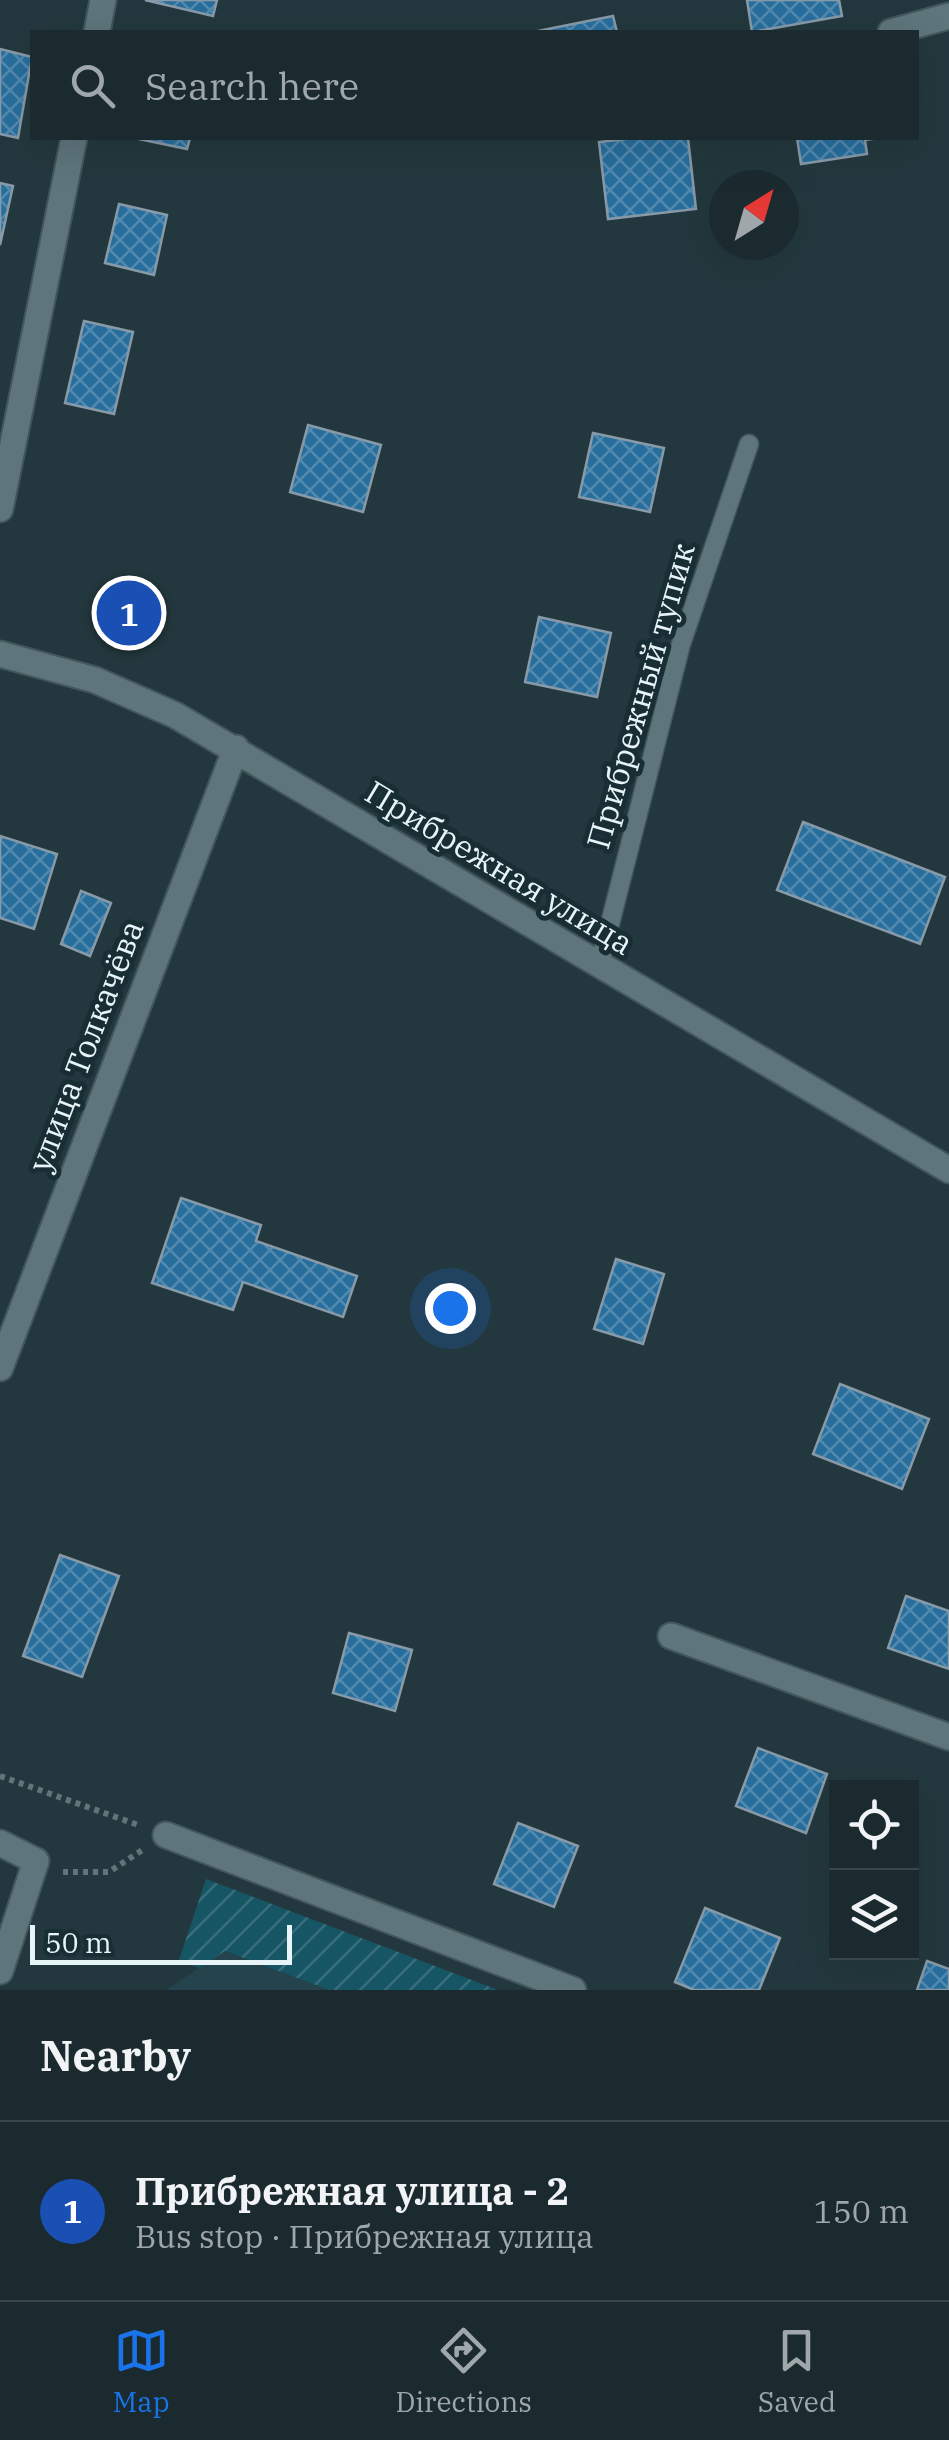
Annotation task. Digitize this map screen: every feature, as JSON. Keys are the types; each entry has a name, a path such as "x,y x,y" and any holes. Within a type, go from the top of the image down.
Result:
{"street":[{"path":"96,30 104,0"},
{"path":"898,30 949,16"},
{"path":"0,509 74,140"},
{"name":"Прибрежная улица","path":"0,654 119,690 236,748 599,967 949,1170"},
{"name":"улица Толкачёва","path":"0,1368 236,748"},
{"path":"670,1636 949,1737"},
{"path":"166,1834 573,1990"},
{"path":"0,1843 30,1854 36,1861 36,1872 0,1971"}],"lane":[{"name":"Прибрежный тупик","path":"599,967 681,644 749,444"}],"path":[{"path":"0,1776 166,1834"},
{"path":"36,1872 108,1872 166,1834"}],"shaded area":[{"path":"206,1879 498,1990 329,1990 225,1951 199,1968 179,1960"},
{"path":"224,1951 329,1990 166,1990"}],"building":[{"path":"145,0 217,0 213,16"},
{"path":"747,0 839,0 842,16 752,30"},
{"path":"613,16 616,30 543,30"},
{"path":"0,49 30,56 30,69 18,138 0,134"},
{"path":"144,140 189,140 187,149"},
{"path":"688,140 696,209 608,219 599,142"},
{"path":"797,140 865,140 867,154 801,164"},
{"path":"0,183 13,186 0,245"},
{"path":"119,204 167,215 154,275 105,263"},
{"path":"84,321 133,332 114,414 65,403"},
{"path":"308,425 381,445 363,512 290,492"},
{"path":"593,433 664,448 650,512 579,497"},
{"path":"539,617 611,633 597,697 525,682"},
{"path":"803,822 945,877 920,944 777,890"},
{"path":"0,836 57,854 34,929 0,918"},
{"path":"81,891 111,903 90,956 61,944"},
{"path":"181,1198 261,1225 256,1241 357,1276 343,1317 243,1282 233,1310 152,1283"},
{"path":"616,1259 664,1274 643,1344 594,1329"},
{"path":"840,1384 929,1419 902,1489 813,1454"},
{"path":"60,1555 119,1576 82,1677 23,1656"},
{"path":"906,1596 949,1611 949,1669 888,1648"},
{"path":"349,1633 412,1650 395,1711 333,1693"},
{"path":"758,1748 827,1774 806,1833 736,1806"},
{"path":"518,1823 578,1846 554,1907 494,1884"},
{"path":"705,1908 780,1938 759,1990 694,1990 675,1982"},
{"path":"927,1961 949,1969 949,1990 917,1990"}],"place":[{"name":"Прибрежная улица - 2","path":"129,613"}]}
